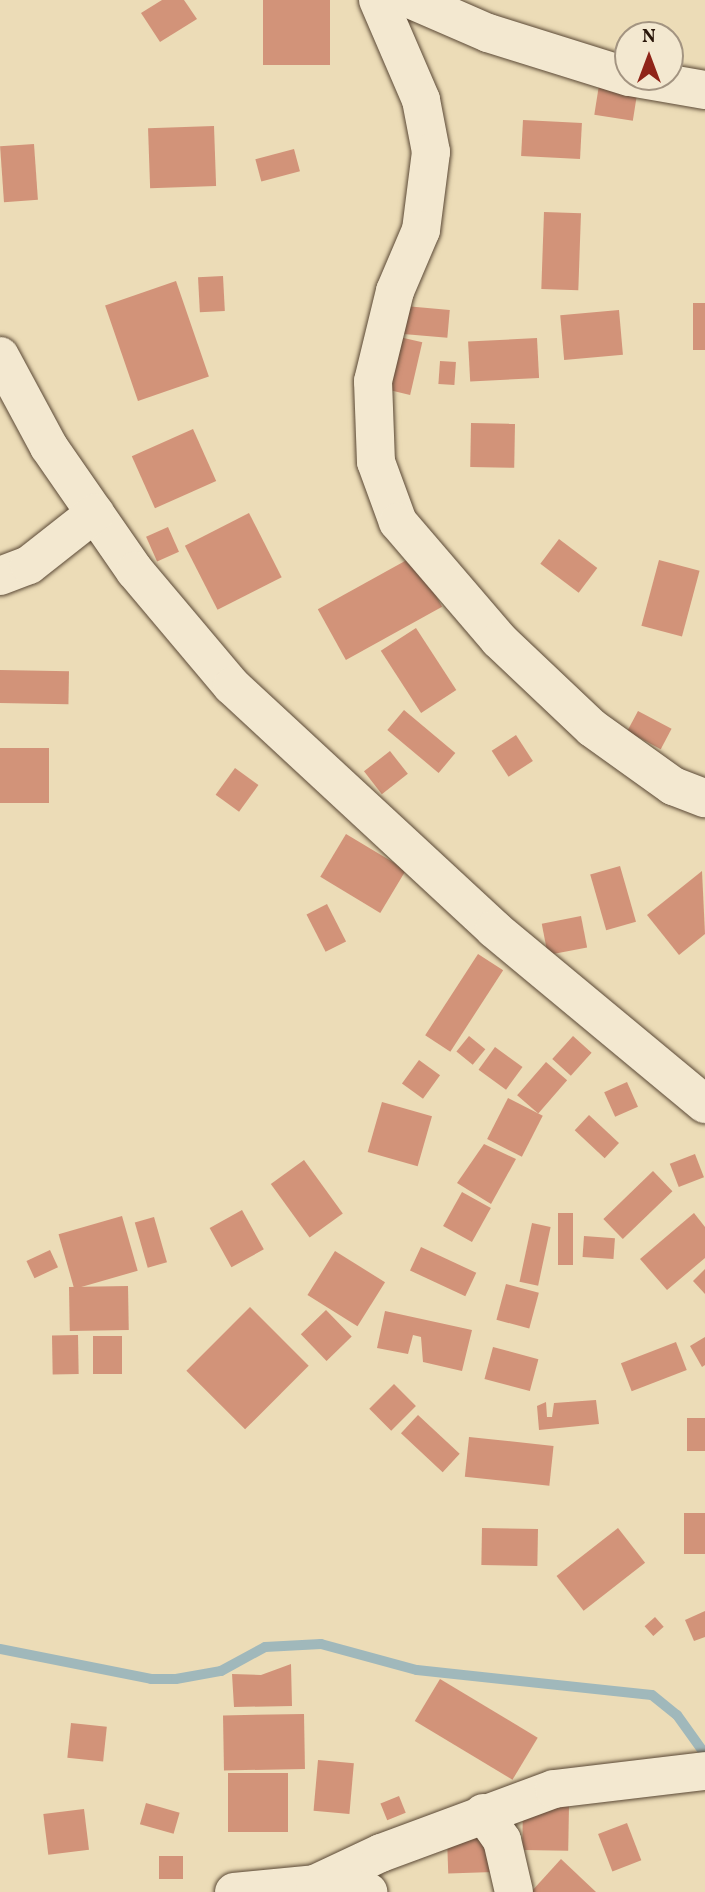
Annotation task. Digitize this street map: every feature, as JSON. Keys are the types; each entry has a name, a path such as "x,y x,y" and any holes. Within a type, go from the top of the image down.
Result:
{"street":[{"path":"378,0 421,100 431,152 421,230 395,291 373,381 376,462 398,522 499,640 592,728 673,786 705,798"},
{"path":"412,0 488,33 614,72"},
{"path":"684,86 705,90"},
{"path":"0,356 49,447 135,571 232,686 494,929 705,1104"},
{"path":"0,576 29,565 95,513"},
{"path":"315,1884 483,1813 554,1789 705,1771"},
{"path":"483,1813 502,1840 514,1892"},
{"path":"234,1892 315,1884 368,1892"}],"building":[{"path":"162,0 184,0 197,19 160,42 141,13"},
{"path":"263,0 330,0 330,65 263,65"},
{"path":"599,85 614,87 614,91 638,91 633,121 594,115"},
{"path":"523,120 582,123 580,159 521,156"},
{"path":"214,126 216,186 150,188 148,128"},
{"path":"34,144 38,200 4,202 0,146"},
{"path":"294,149 300,171 261,182 255,159"},
{"path":"544,212 581,213 578,290 541,289"},
{"path":"223,276 225,311 200,312 198,277"},
{"path":"176,281 209,376 138,401 105,305"},
{"path":"693,303 705,303 705,350 693,350"},
{"path":"394,305 450,310 447,338 392,333"},
{"path":"619,310 623,355 564,360 560,315"},
{"path":"395,336 422,342 410,395 383,389"},
{"path":"537,338 539,378 470,382 468,342"},
{"path":"440,361 456,362 454,385 438,384"},
{"path":"471,423 515,424 514,468 470,467"},
{"path":"193,429 216,481 155,508 132,456"},
{"path":"249,513 282,577 218,610 185,546"},
{"path":"168,527 179,552 157,561 146,537"},
{"path":"559,539 597,568 579,593 540,564"},
{"path":"414,556 442,607 346,660 318,609"},
{"path":"659,560 700,571 682,637 641,626"},
{"path":"416,628 456,690 421,713 381,651"},
{"path":"0,670 69,671 68,704 0,703"},
{"path":"404,710 455,753 439,773 387,730"},
{"path":"638,711 672,729 661,749 627,731"},
{"path":"516,735 533,761 509,777 492,751"},
{"path":"0,748 49,748 49,803 0,803"},
{"path":"390,751 408,774 382,794 364,771"},
{"path":"235,768 258,785 239,812 216,795"},
{"path":"346,834 406,870 380,913 320,877"},
{"path":"620,866 636,922 606,930 590,875"},
{"path":"702,871 705,934 679,955 647,915"},
{"path":"327,904 346,941 326,952 307,914"},
{"path":"581,916 587,947 548,955 542,924"},
{"path":"478,954 503,970 450,1052 425,1035"},
{"path":"469,1036 485,1049 473,1065 456,1052"},
{"path":"573,1036 592,1053 571,1076 552,1059"},
{"path":"495,1047 523,1067 506,1090 479,1070"},
{"path":"419,1060 440,1075 423,1099 402,1083"},
{"path":"546,1062 567,1080 538,1114 517,1095"},
{"path":"627,1082 638,1107 615,1117 604,1092"},
{"path":"508,1098 543,1116 522,1157 487,1139"},
{"path":"382,1102 432,1116 418,1166 368,1152"},
{"path":"589,1115 619,1143 605,1158 575,1130"},
{"path":"484,1144 516,1159 491,1204 457,1183"},
{"path":"695,1154 704,1177 679,1187 670,1164"},
{"path":"304,1160 343,1213 310,1237 271,1184"},
{"path":"653,1171 672,1191 623,1239 603,1219"},
{"path":"462,1192 491,1208 472,1242 443,1226"},
{"path":"242,1210 264,1249 231,1267 210,1228"},
{"path":"558,1213 573,1213 573,1265 558,1265"},
{"path":"694,1213 705,1227 705,1258 667,1290 640,1259"},
{"path":"122,1216 138,1271 74,1289 59,1234"},
{"path":"154,1217 167,1262 148,1268 135,1223"},
{"path":"532,1223 551,1227 538,1286 520,1282"},
{"path":"584,1236 615,1238 613,1259 583,1257"},
{"path":"421,1247 476,1273 465,1296 410,1271"},
{"path":"50,1250 58,1267 34,1278 26,1261"},
{"path":"335,1251 385,1282 357,1326 307,1295"},
{"path":"705,1269 705,1294 693,1281"},
{"path":"506,1284 539,1293 529,1329 496,1320"},
{"path":"128,1286 129,1330 70,1331 69,1287"},
{"path":"250,1307 309,1366 245,1429 186,1371"},
{"path":"326,1310 352,1337 327,1361 301,1334"},
{"path":"385,1311 472,1330 462,1371 423,1362 421,1337 413,1335 408,1354 377,1348"},
{"path":"52,1335 78,1335 79,1374 53,1374"},
{"path":"93,1336 122,1336 122,1374 93,1374"},
{"path":"705,1337 705,1365 702,1367 690,1346"},
{"path":"676,1342 687,1370 632,1391 621,1363"},
{"path":"493,1347 538,1359 530,1391 484,1379"},
{"path":"394,1384 416,1406 391,1431 369,1409"},
{"path":"596,1400 599,1424 539,1430 537,1406 546,1402 547,1417 552,1417 554,1403"},
{"path":"418,1415 460,1454 443,1472 401,1433"},
{"path":"687,1418 705,1418 705,1451 687,1451"},
{"path":"469,1437 554,1446 549,1486 465,1477"},
{"path":"684,1513 705,1513 705,1554 684,1554"},
{"path":"482,1528 538,1529 537,1566 481,1565"},
{"path":"618,1528 645,1563 584,1611 557,1576"},
{"path":"705,1611 705,1637 694,1641 685,1620"},
{"path":"655,1617 664,1627 653,1636 645,1626"},
{"path":"291,1664 292,1706 234,1707 232,1674 261,1675"},
{"path":"440,1679 538,1738 512,1780 415,1721"},
{"path":"304,1714 305,1769 224,1770 223,1715"},
{"path":"71,1723 107,1727 103,1762 67,1758"},
{"path":"318,1760 354,1763 349,1814 314,1811"},
{"path":"228,1773 288,1773 288,1832 228,1832"},
{"path":"399,1796 406,1813 387,1820 380,1803"},
{"path":"146,1803 180,1813 174,1834 140,1824"},
{"path":"523,1805 569,1806 568,1851 522,1850"},
{"path":"84,1809 89,1850 48,1855 43,1814"},
{"path":"627,1823 641,1860 612,1871 598,1834"},
{"path":"492,1837 493,1872 448,1874 447,1839"},
{"path":"159,1856 183,1856 183,1879 159,1879"},
{"path":"561,1859 596,1892 531,1892"}],"waterway":[{"path":"0,1649 151,1679 176,1679 221,1671 265,1647 321,1644 417,1670 652,1695 677,1715 705,1754"}]}
